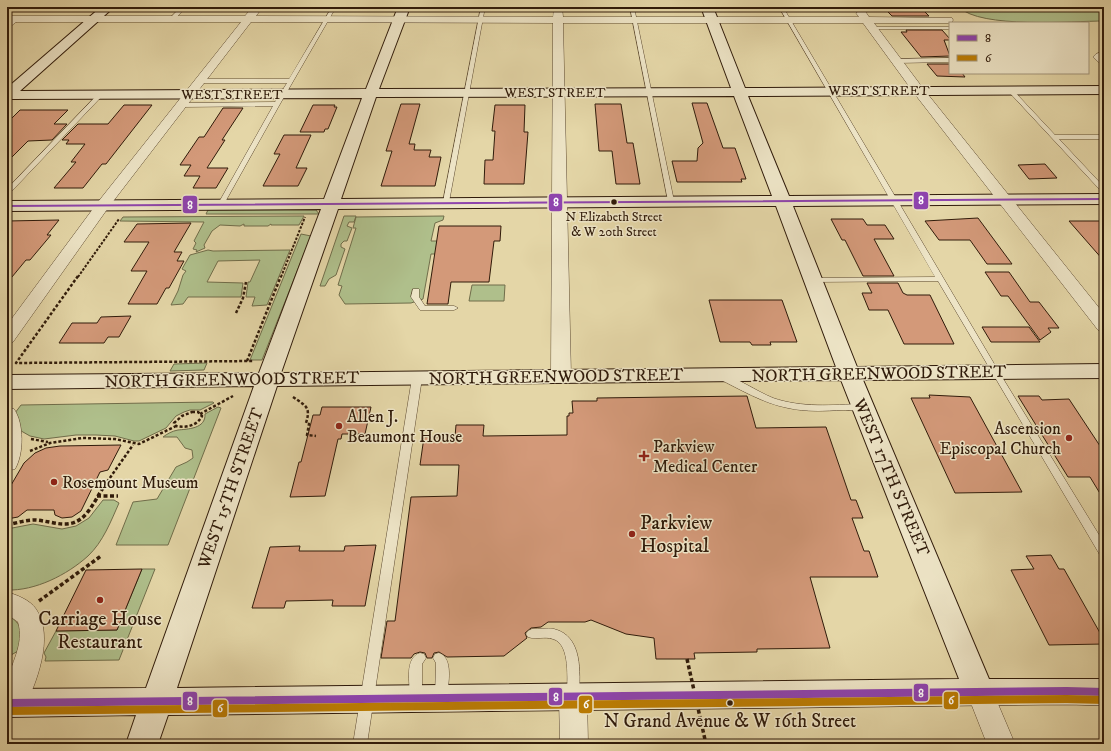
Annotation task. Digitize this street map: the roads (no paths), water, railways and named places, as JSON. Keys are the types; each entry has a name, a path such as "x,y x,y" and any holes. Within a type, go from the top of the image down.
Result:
{"street":[{"path":"7,95 108,7"},
{"path":"7,338 103,204 258,7"},
{"path":"856,7 918,90 1104,326"},
{"path":"940,11 949,24"},
{"path":"7,19 326,19 401,13 480,20 558,13 634,20 710,13 788,20 869,24 949,24"},
{"name":"WEST 15TH STREET","path":"142,744 271,370 332,203 370,93 401,13"},
{"path":"558,13 561,376"},
{"name":"WEST 17TH STREET","path":"710,13 738,91 849,374 1001,744"},
{"name":"WEST STREET","path":"7,95 100,95 185,100 281,99 370,93 1104,90"},
{"path":"7,206 103,204 1104,199"},
{"name":"NORTH GREENWOOD STREET","path":"7,382 240,383 271,370 417,378 1104,371"},
{"path":"7,413 10,426 10,450 15,459"},
{"path":"15,607 28,617 33,635 30,652 10,703 1067,691 1104,692"},
{"path":"573,697 574,744"}],"lane":[{"path":"172,19 184,7"},
{"path":"221,204 334,7"},
{"path":"446,202 483,7"},
{"path":"632,7 671,201"},
{"path":"781,7 893,200 1104,552"},
{"path":"7,28 18,19"},
{"path":"1104,53 1096,57 1104,65"},
{"path":"896,60 949,60"},
{"path":"200,81 292,81"},
{"path":"1010,90 1104,191"},
{"path":"7,193 100,95"},
{"path":"1054,137 1104,137"},
{"path":"812,280 940,279"},
{"path":"416,291 415,297 423,308 454,308"},
{"path":"719,375 751,392 780,404 809,407 863,407"},
{"path":"360,744 417,378"},
{"path":"532,634 559,636 567,644 573,662 573,697"},
{"path":"420,658 416,662 428,699"},
{"path":"428,699 442,662 439,658"}],"place":[{"name":"N Elizabeth Street & W 20th Street","path":"614,202"},
{"name":"Allen J. Beaumont House","path":"339,426"},
{"name":"Ascension Episcopal Church","path":"1069,438"},
{"name":"Parkview Medical Center","path":"644,456"},
{"name":"Rosemount Museum","path":"54,482"},
{"name":"Parkview Hospital","path":"632,534"},
{"name":"Carriage House Restaurant","path":"100,600"},
{"name":"N Grand Avenue & W 16th Street","path":"730,703"}]}
